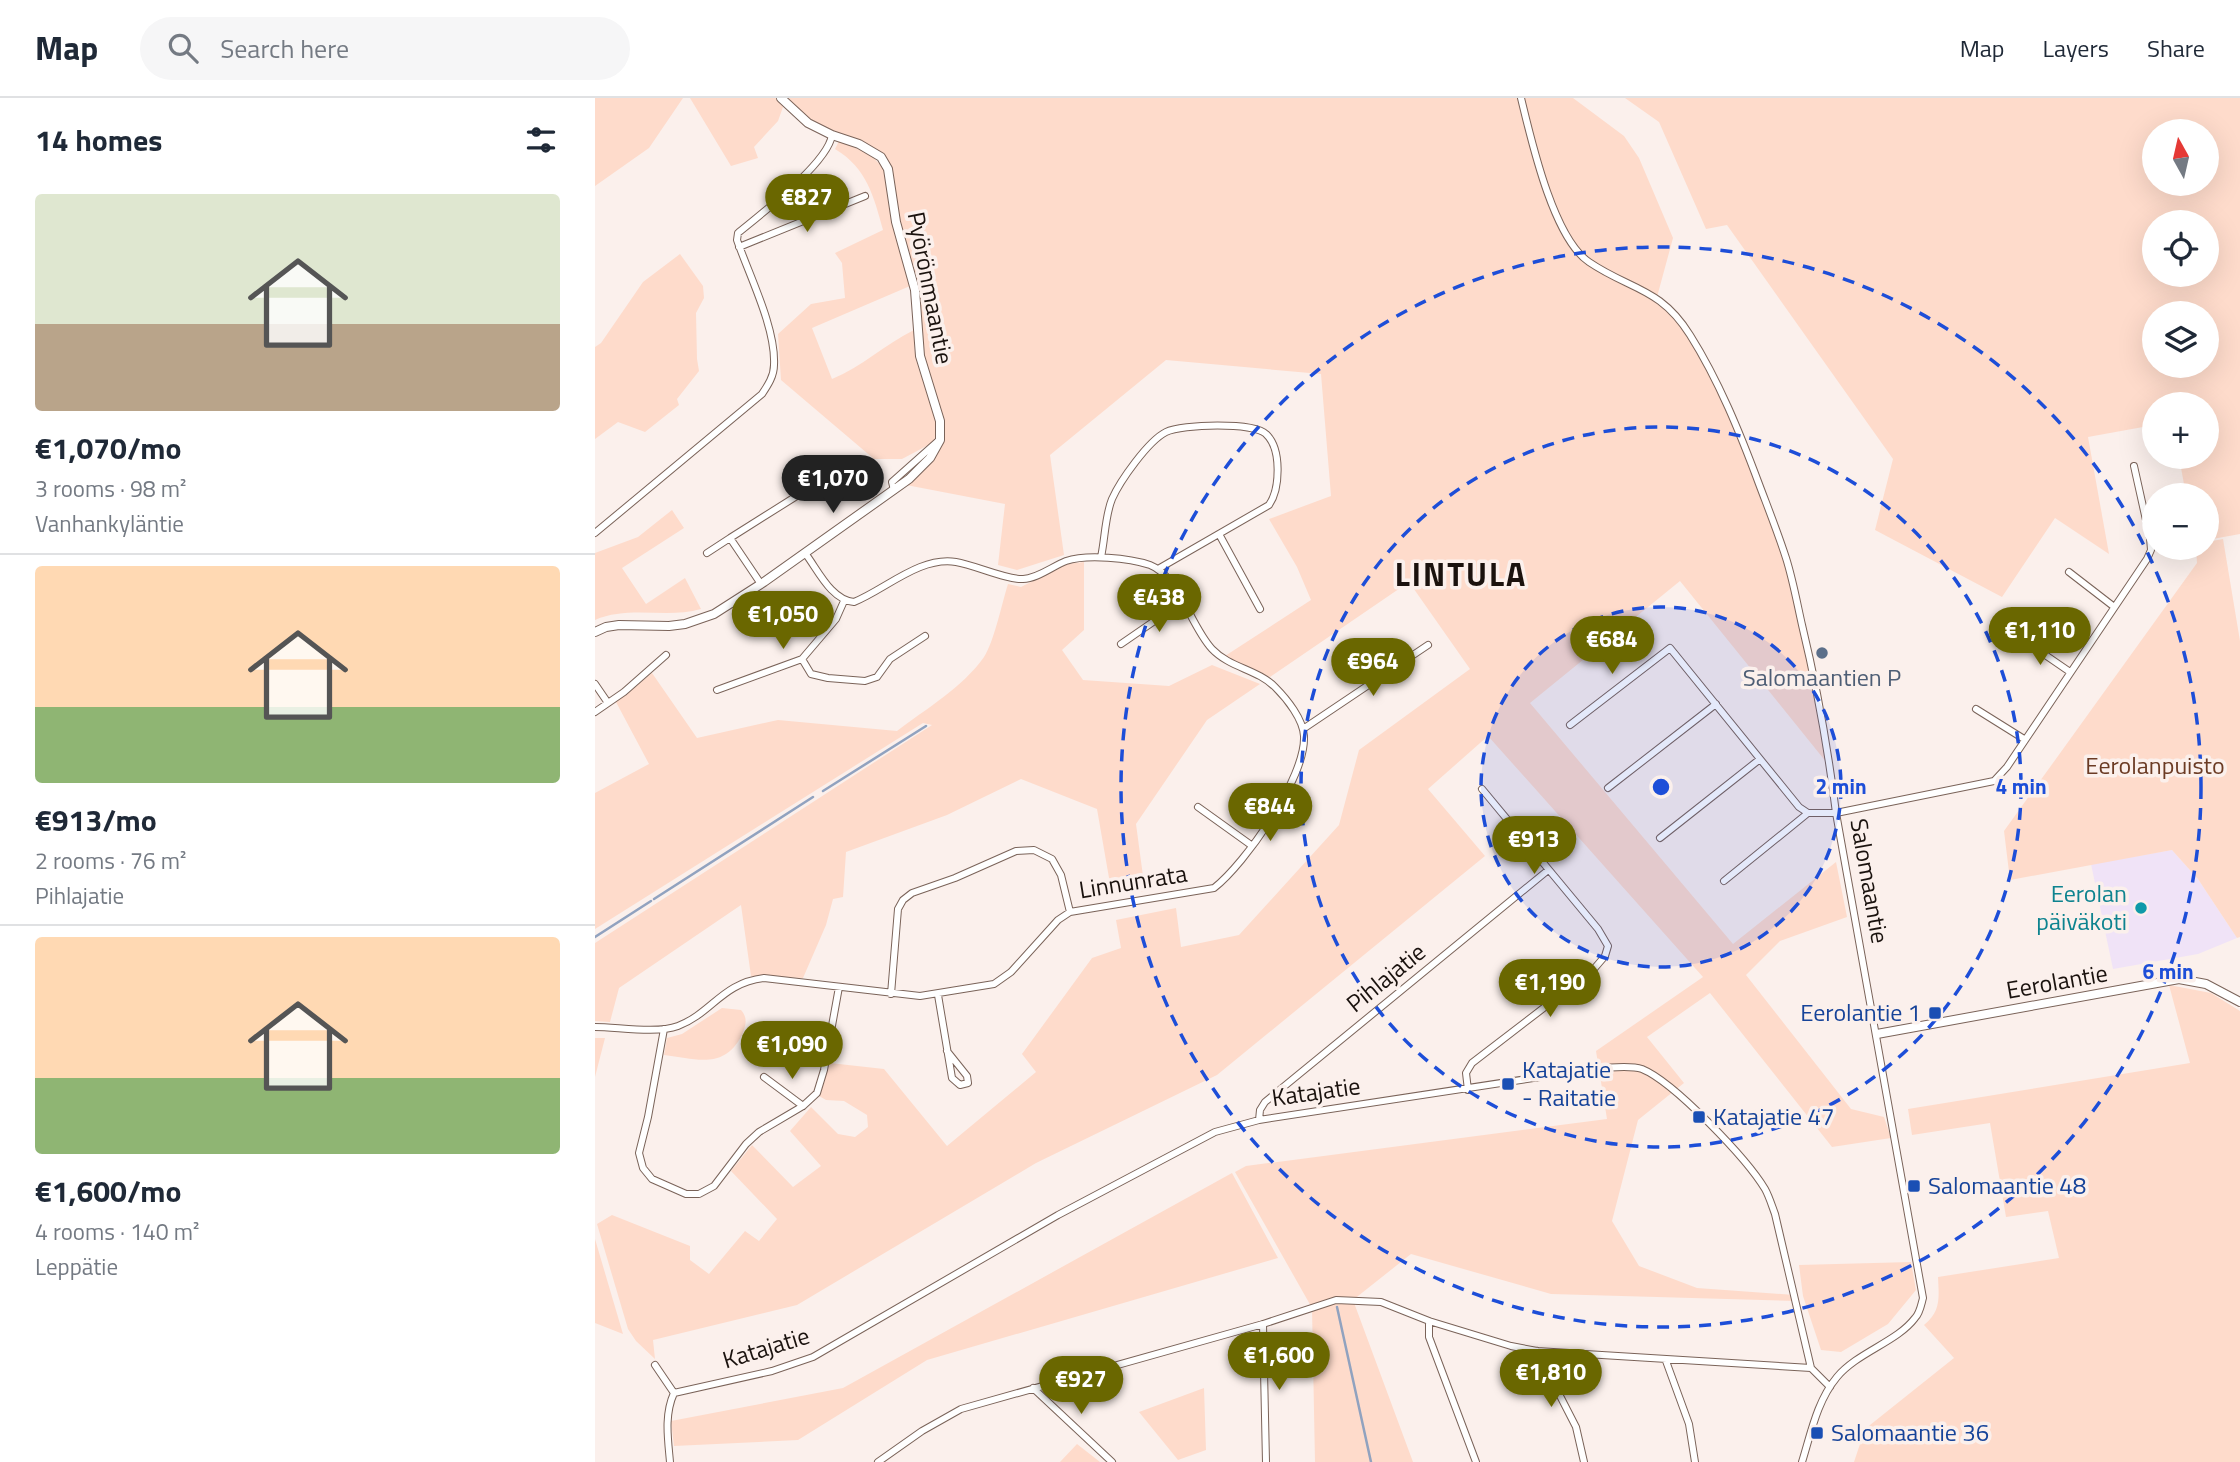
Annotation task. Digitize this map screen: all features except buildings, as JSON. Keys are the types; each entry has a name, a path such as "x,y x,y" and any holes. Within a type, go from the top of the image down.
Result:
{"street":[{"name":"Pyörönmaantie","path":"781,98 808,122 832,135 859,144 881,157 888,169 896,222 915,290 921,356 940,421 940,440"},
{"name":"Salomaantie","path":"1521,98 1544,186 1570,240 1587,261 1657,297 1671,309 1690,334 1723,396 1747,450 1789,568 1816,683 1836,813 1923,1298 1915,1319 1849,1365 1830,1387 1815,1418 1802,1462"},
{"path":"595,533 762,394 771,380 774,365 771,336 739,247 738,233 811,168 831,144 832,135"},
{"path":"739,247 865,196"},
{"path":"1101,557 1111,502 1119,485 1154,441 1165,432 1180,427 1258,429 1267,435 1274,447 1277,466 1276,495 1269,505 1159,569"},
{"path":"595,632 619,625 669,626 697,621 714,614 894,490 930,458 940,440"},
{"path":"894,490 892,482 940,440"},
{"path":"1570,725 1670,648 1799,807 1808,813 1836,813 1994,781 2007,767 2151,550 2134,466"},
{"path":"707,553 822,480"},
{"path":"1219,534 1260,609"},
{"path":"730,538 761,584"},
{"path":"805,553 835,594 844,601 854,602 924,565 939,562 954,562 1024,579 1070,560 1101,557 1148,565 1159,569 1168,579 1210,648 1222,659 1264,677 1296,713 1303,729 1427,645"},
{"path":"2069,572 2113,606"},
{"path":"717,690 802,659 837,620 844,601"},
{"path":"1121,644 1182,602"},
{"path":"802,659 811,674 865,681 877,677 890,659 925,636"},
{"path":"2025,641 2070,672"},
{"path":"595,712 666,655"},
{"path":"595,684 608,703"},
{"path":"1608,788 1716,704"},
{"path":"1976,709 2024,739"},
{"name":"Linnunrata","path":"595,1027 664,1029 678,1026 746,980 764,978 920,996 938,995 999,982 1058,920 1070,912 1214,888 1251,845 1288,793 1303,748 1303,729"},
{"path":"1660,838 1760,759"},
{"path":"1468,1090 1467,1073 1472,1063 1593,970 1605,956 1608,946 1598,929 1547,871 1482,789"},
{"path":"1198,807 1251,845"},
{"path":"1724,881 1808,813"},
{"path":"891,994 898,909 912,893 1016,851 1034,850 1052,859 1061,875 1070,912"},
{"name":"Pihlajatie","path":"1259,1120 1260,1110 1265,1102 1547,871"},
{"name":"Eerolantie","path":"1877,1034 2179,979 2206,984 2240,1002"},
{"path":"664,1029 639,1153 643,1168 652,1179 686,1194 699,1194 715,1186 746,1144 759,1132 803,1106 817,1093 824,1070 839,986"},
{"path":"938,995 947,1051 952,1078 960,1085 968,1083 967,1076 947,1051"},
{"name":"Katajatie","path":"674,1394 772,1371 813,1357 1058,1215 1215,1132 1259,1120 1586,1070 1626,1068 1640,1069 1675,1091 1748,1167 1765,1189 1775,1214 1811,1368"},
{"path":"764,1077 803,1106"},
{"path":"879,1462 922,1431 961,1409 1263,1324 1336,1300 1381,1302 1429,1321 1511,1346 1537,1351 1811,1368 1830,1387"},
{"path":"1429,1321 1429,1337 1476,1462"},
{"path":"1263,1324 1266,1462"},
{"path":"1537,1351 1576,1427 1584,1462"},
{"path":"1666,1361 1689,1424 1695,1462"},
{"path":"655,1365 674,1394 667,1415 670,1462"},
{"path":"1033,1388 1111,1462"}],"shaded area":[{"path":"2172,850 2198,879 2237,938 2198,954 2113,969 2091,864"}],"green space":[{"path":"595,98 683,98 649,148 595,186"},
{"path":"690,98 776,98 783,107 778,121 754,147 758,158 731,166"},
{"path":"782,98 1573,98 1624,136 1639,158 1673,238 1657,297 1690,334 1723,396 1786,558 1831,768 1680,581 1530,703 1733,944 1836,862 1847,917 1780,941 1746,975 1851,1109 1884,1117 1891,1138 1832,1147 1710,993 1647,1037 1684,1083 1638,1120 1612,1221 1639,1266 1697,1288 1794,1295 1796,1301 1551,1294 1411,1254 1353,1300 1413,1462 1315,1462 1312,1308 1235,1172 1246,1166 1607,1119 1596,1051 1703,977 1488,736 1428,789 1485,856 1217,1075 1036,1163 797,1305 653,1340 655,1359 636,1341 628,1329 597,1224 612,1215 690,1246 690,1260 709,1274 745,1231 759,1241 777,1219 731,1171 752,1145 793,1187 821,1166 790,1131 811,1107 838,1134 855,1137 868,1127 867,1115 844,1101 826,1100 819,1096 830,1063 884,1069 947,1146 1036,1072 1022,1054 1092,958 1121,948 1116,920 1176,908 1181,947 1239,935 1339,825 1359,750 1470,669 1409,582 1270,677 1225,656 1311,600 1297,567 1269,519 1331,496 1321,374 1166,360 1050,455 1064,555 1017,570 998,565 1005,504 901,484 930,458 940,440 940,421 920,356 915,290 887,186 894,231 910,286 812,328 832,379 914,330 916,359 935,421 934,442 902,459 874,459 781,380 778,334 811,304 845,298 842,263 835,253 883,230 868,184 855,165 835,149 839,141 870,154 884,169 881,157 808,123"},
{"path":"1625,98 2240,98 2240,534 2219,538 2219,483 2184,483 2181,469 2219,469 2219,392 2142,392 2142,427 2088,437 2109,554 2055,518 2002,597 1875,530 1893,459 1727,225 1706,229 1659,122"},
{"path":"680,254 703,286 704,298 696,313 699,371 677,399 679,405 645,432 618,422 595,439 595,347 601,343 643,282"},
{"path":"672,510 684,528 622,568 646,604 685,578 701,609 675,613 621,613 595,620 595,553 638,537"},
{"name":"Eerolanpuisto","path":"2223,539 2240,641 2240,937 2237,938 2198,879 2172,850 2010,880 2004,831 2197,560 2219,560 2219,540"},
{"path":"1084,562 1084,630 1062,650 1083,680 1169,686 1212,665 1260,684 1207,720 1136,824 1145,891 1112,895 1097,809 1021,779 947,815 846,852 843,897 833,899 826,925 803,978 751,976 741,905 619,988 610,1022 595,1021 595,943 932,725 923,723 595,929 595,793 649,764 616,702 652,673 697,738 778,720 897,731 955,688 984,657 1008,584 1021,587 1066,564"},
{"path":"2169,985 2211,993 2240,1011 2240,1462 1854,1462 1865,1429 1954,1358 1924,1325 1936,1309 1938,1277 2059,1258 2048,1211 2006,1217 1990,1123 1912,1135 1908,1109 2190,1063"},
{"path":"722,1008 741,1010 745,1019 742,1035 727,1053 709,1060 664,1055 667,1038 682,1034"},
{"path":"595,1038 605,1038 595,1077"},
{"path":"1232,1173 1278,1258 927,1360 798,1440 674,1446 671,1421 843,1388"},
{"path":"595,1239 623,1334 595,1323"},
{"path":"1911,1262 1916,1290 1888,1324 1841,1352 1821,1350 1803,1296 1799,1265"},
{"path":"1204,1388 1206,1450 1178,1460 1139,1412"},
{"path":"1077,1444 1100,1462 1060,1462"}],"waterway":[{"path":"823,791 926,726"},
{"path":"654,899 813,797"},
{"path":"595,937 651,901"},
{"path":"1337,1307 1371,1462"}],"place":[{"name":"Salomaantien P","path":"1822,653"},
{"name":"Eerolan päiväkoti","path":"2141,908"},
{"name":"Eerolantie 1","path":"1935,1013"},
{"name":"Katajatie - Raitatie","path":"1508,1084"},
{"name":"Katajatie 47","path":"1699,1117"},
{"name":"Salomaantie 48","path":"1914,1186"},
{"name":"Salomaantie 36","path":"1817,1433"}],"district":[{"name":"LINTULA","path":"1461,575"}]}
